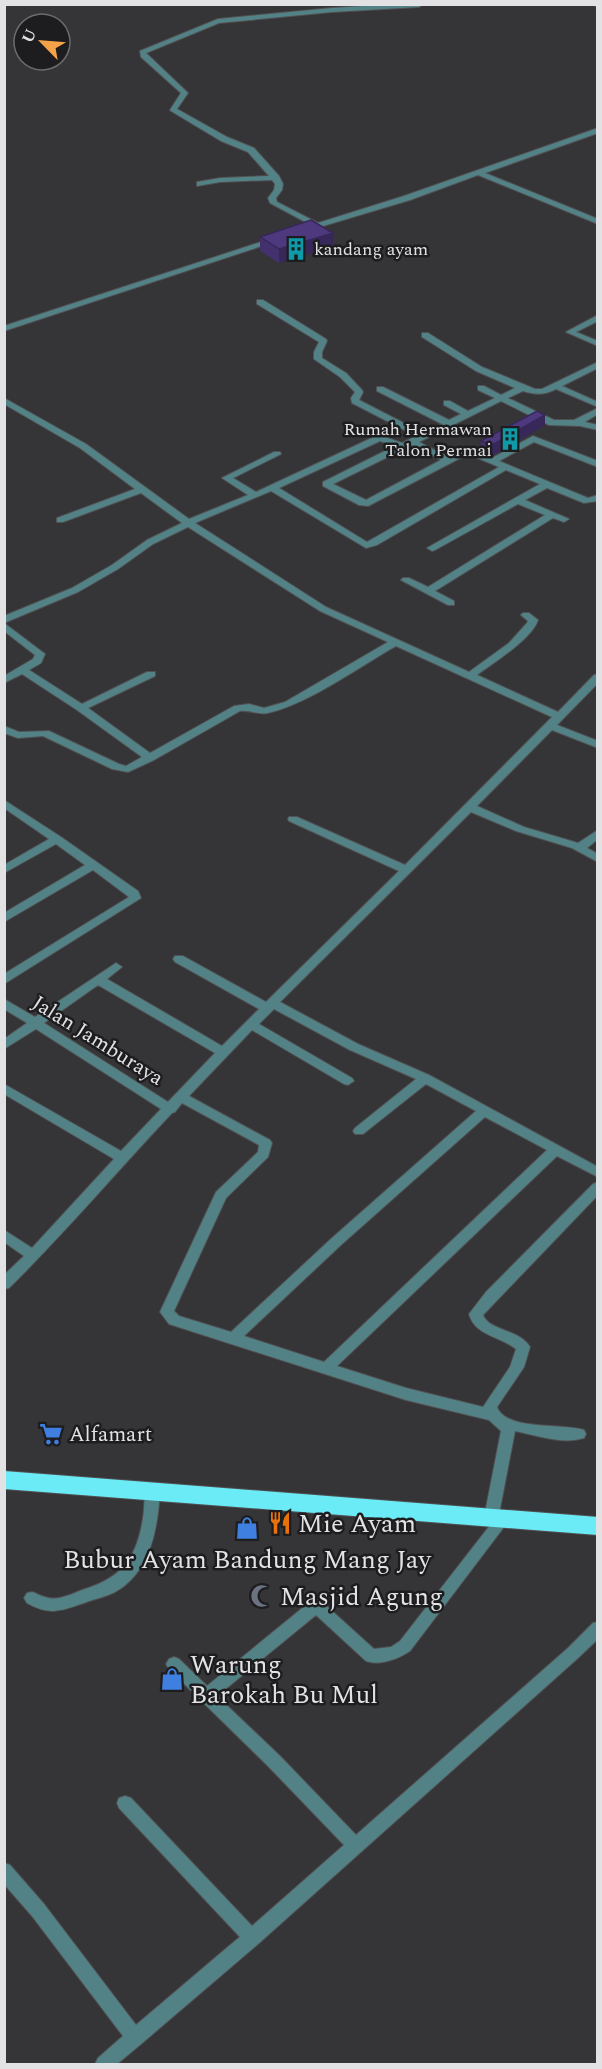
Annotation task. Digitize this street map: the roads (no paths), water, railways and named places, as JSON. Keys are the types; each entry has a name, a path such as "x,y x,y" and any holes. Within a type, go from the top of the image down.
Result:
{"highway":[{"path":"4,1480 597,1526"}],"street":[{"path":"328,4 353,4"},
{"path":"286,6 206,25 144,50 141,55 185,93 173,110 225,139 251,150 276,178 279,188 272,198 274,202 316,225"},
{"path":"226,20 332,10 422,7"},
{"path":"294,233 407,198 597,130"},
{"path":"589,134 597,138"},
{"path":"479,172 597,222"},
{"path":"200,184 220,180 276,178"},
{"path":"4,329 283,237"},
{"path":"260,302 323,341 318,352 318,359 339,372 359,392 354,398 355,401 423,436"},
{"path":"597,317 570,332 597,344"},
{"path":"425,335 479,369 522,388 540,393 597,364"},
{"path":"556,386 597,405"},
{"path":"481,388 535,416 545,432 597,464"},
{"path":"477,446 365,504 327,484 522,388"},
{"path":"380,389 449,424"},
{"path":"4,400 83,446 188,523 323,609 470,676 597,745"},
{"path":"447,403 468,415"},
{"path":"492,461 545,432 576,423 597,410"},
{"path":"525,421 535,416"},
{"path":"576,423 597,428"},
{"path":"4,620 75,590 115,567 150,542 188,523 272,488 379,438 408,444 448,460"},
{"path":"468,451 587,501 597,498"},
{"path":"255,495 226,478 276,454"},
{"path":"272,488 366,545 374,543 505,467"},
{"path":"432,548 547,484"},
{"path":"60,520 140,490"},
{"path":"517,500 564,519"},
{"path":"429,591 553,514"},
{"path":"406,580 451,603"},
{"path":"470,676 512,645 532,624 533,620 526,615"},
{"path":"4,626 40,654 37,661 4,680"},
{"path":"4,729 18,735 45,733 123,769 134,768 238,708 249,706 264,711 289,704 395,642"},
{"path":"22,670 81,708 150,758"},
{"path":"81,708 151,674"},
{"path":"4,1284 55,1234 122,1158 223,1052 556,721 597,677"},
{"path":"4,803 134,894 135,898 4,980"},
{"path":"470,807 520,829 579,848 597,859"},
{"path":"294,819 406,870"},
{"path":"579,848 597,833"},
{"path":"4,870 57,839"},
{"path":"4,918 94,866"},
{"path":"178,959 354,1047 425,1078 597,1173"},
{"path":"4,1045 116,967"},
{"path":"99,980 223,1052"},
{"name":"Jalan Jamburaya","path":"4,1003 171,1109"},
{"path":"252,1025 348,1081"},
{"path":"359,1131 425,1078"},
{"path":"4,1088 122,1158"},
{"path":"181,1097 266,1143 264,1154 221,1195 167,1312 174,1320 406,1394 493,1415 508,1429 497,1519 405,1646 394,1653 371,1656 316,1606 207,1695"},
{"path":"233,1338 337,1241 484,1111"},
{"path":"326,1369 344,1349 376,1322 473,1226 555,1150"},
{"path":"493,1415 490,1407 496,1394 520,1363 523,1347 512,1338 482,1326 476,1314 597,1188"},
{"path":"4,1235 32,1255"},
{"path":"505,1424 579,1434"},
{"path":"32,1598 41,1604 54,1607 111,1586 130,1569 147,1540 151,1522 153,1490"},
{"path":"104,2064 252,1938 573,1653 597,1628"},
{"path":"174,1664 356,1846"},
{"path":"125,1803 252,1938"},
{"path":"4,1871 38,1910 135,2038"}],"place":[{"name":"kandang ayam","path":"296,249"},
{"name":"Rumah Hermawan Talon Permai","path":"510,439"},
{"name":"Alfamart","path":"51,1434"},
{"name":"Mie Ayam","path":"280,1523"},
{"name":"Bubur Ayam Bandung Mang Jay","path":"247,1528"},
{"name":"Masjid Agung","path":"262,1596"},
{"name":"Warung Barokah Bu Mul","path":"172,1679"}]}
